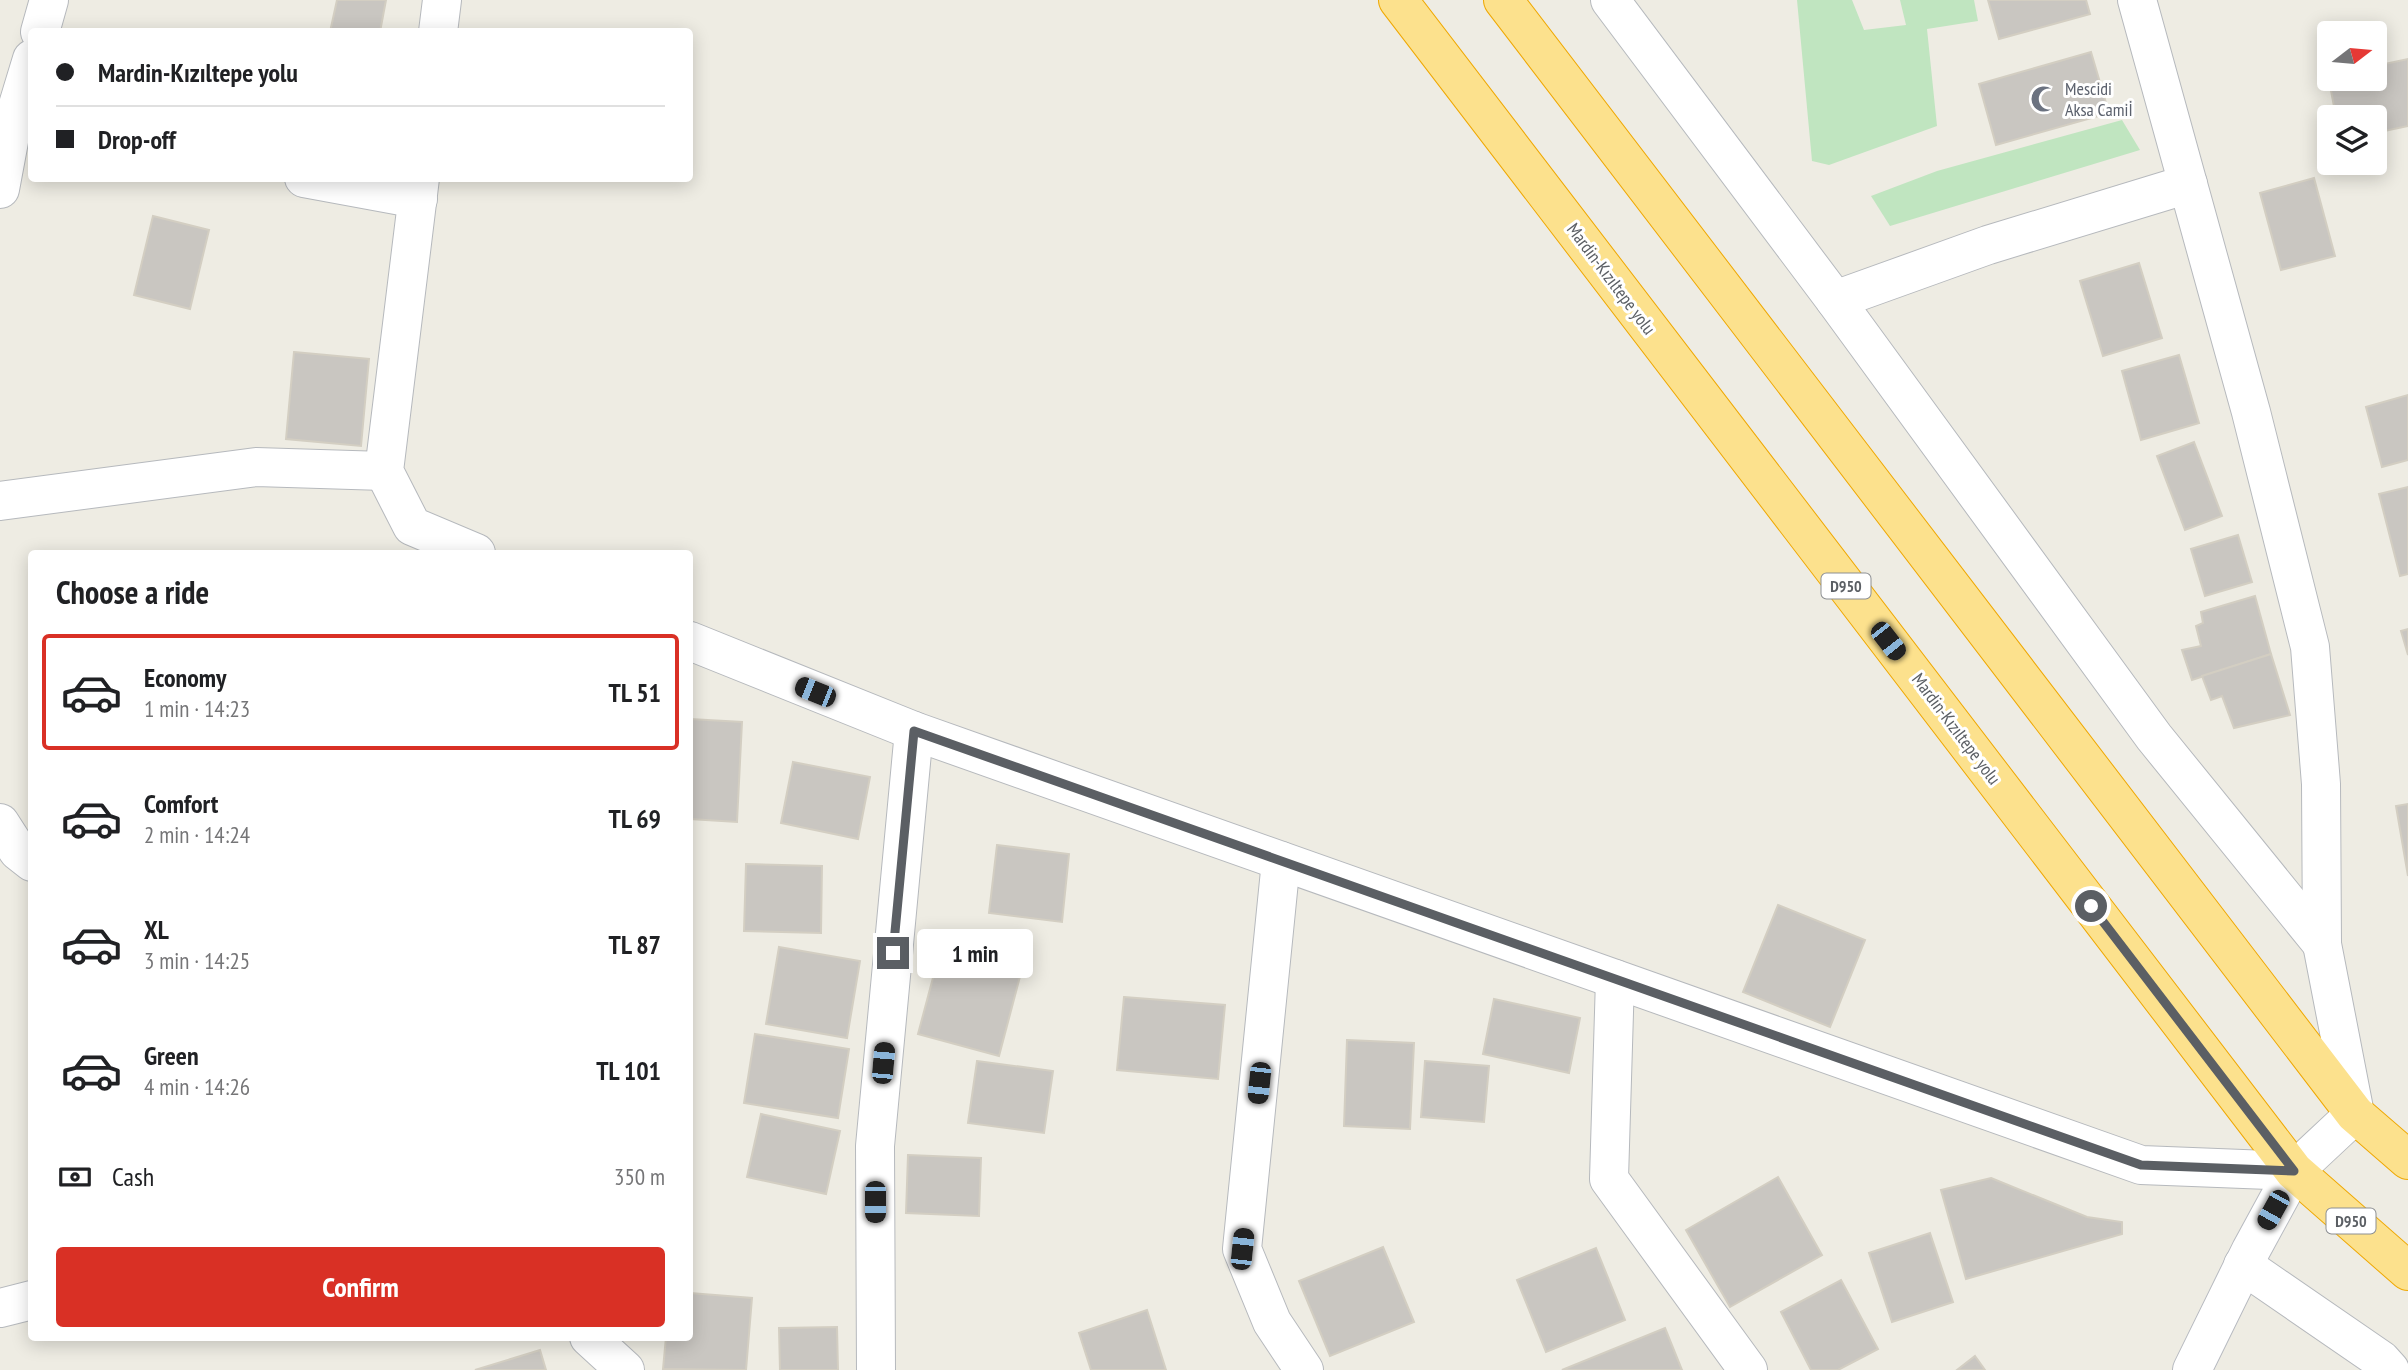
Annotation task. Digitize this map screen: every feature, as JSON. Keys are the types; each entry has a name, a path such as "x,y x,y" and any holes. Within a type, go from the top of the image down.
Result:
{"highway":[{"name":"Mardin-Kızıltepe yolu","path":"1398,0 2294,1171 2408,1271"},
{"path":"1503,0 2355,1114 2408,1160"}],"street":[{"path":"41,28 49,0"},
{"path":"438,28 442,0"},
{"path":"1610,0 1835,300 2154,737 2322,944"},
{"path":"2137,0 2251,412 2310,647 2321,784 2322,944 2355,1114 2294,1171 2243,1265 2192,1370"},
{"path":"0,189 22,127 28,86"},
{"path":"346,182 419,189 384,471 413,540 461,550"},
{"path":"1835,300 1988,245 2188,184"},
{"path":"0,501 256,467 384,471"},
{"path":"693,642 914,731 2141,1165 2294,1171"},
{"path":"876,1370 875,1146 914,731"},
{"path":"0,823 18,851 28,859"},
{"path":"1281,861 1242,1249 1272,1322 1304,1370"},
{"path":"1615,979 1609,1180 1748,1370"},
{"path":"2243,1265 2381,1360 2390,1370"},
{"path":"0,1308 28,1301"},
{"path":"593,1341 625,1370"}],"green space":[{"path":"1797,0 1852,0 1864,30 1906,25 1900,0 1974,0 1978,21 1927,29 1937,126 1829,165 1812,161"},
{"path":"2122,120 2140,150 1890,226 1871,196 1937,171"}],"building":[{"path":"337,0 386,0 381,28 331,28"},
{"path":"1988,0 2086,0 2090,14 1999,39"},
{"name":"Mescidi Aksa Camiİ","path":"2091,52 2109,113 1996,145 1979,84"},
{"path":"2408,59 2408,126 2387,130 2387,105 2334,105 2331,91 2387,91 2387,63"},
{"path":"2314,178 2335,256 2281,270 2260,193"},
{"path":"153,216 209,230 190,309 134,295"},
{"path":"2139,263 2162,338 2103,356 2080,281"},
{"path":"294,352 369,359 361,446 286,439"},
{"path":"2179,355 2199,423 2141,440 2122,371"},
{"path":"2408,395 2408,460 2382,467 2366,407"},
{"path":"2194,442 2222,516 2185,530 2157,456"},
{"path":"2408,487 2408,574 2400,576 2379,494"},
{"path":"2238,535 2252,582 2205,596 2191,549"},
{"path":"2255,596 2271,654 2192,680 2182,650 2201,646 2196,626 2203,623 2201,612"},
{"path":"2408,629 2408,655 2401,631"},
{"path":"2271,654 2290,715 2234,728 2222,696 2211,700 2202,676"},
{"path":"693,719 742,722 737,822 693,819"},
{"path":"793,762 870,777 858,839 781,823"},
{"path":"2408,804 2408,876 2396,806"},
{"path":"997,845 1069,854 1062,922 989,913"},
{"path":"746,864 822,866 821,933 744,931"},
{"path":"1778,905 1865,940 1830,1027 1743,992"},
{"path":"779,947 860,961 847,1038 766,1024"},
{"path":"938,959 983,971 992,961 1022,969 999,1056 918,1034"},
{"path":"1124,997 1225,1005 1218,1079 1117,1070"},
{"path":"1494,999 1580,1018 1569,1073 1483,1054"},
{"path":"755,1034 849,1049 838,1118 744,1103"},
{"path":"1347,1040 1414,1043 1410,1129 1344,1126"},
{"path":"977,1061 1053,1071 1044,1133 968,1123"},
{"path":"1425,1061 1489,1066 1484,1122 1421,1117"},
{"path":"761,1114 840,1131 826,1194 747,1177"},
{"path":"908,1155 981,1158 979,1216 906,1213"},
{"path":"1778,1177 1822,1255 1730,1307 1686,1230"},
{"path":"1991,1178 2087,1217 2122,1222 2122,1234 1966,1279 1941,1190"},
{"path":"1930,1233 1953,1302 1892,1322 1869,1253"},
{"path":"1383,1247 1414,1322 1330,1356 1299,1281"},
{"path":"1596,1248 1625,1320 1546,1352 1517,1280"},
{"path":"1841,1280 1878,1349 1838,1370 1811,1370 1781,1312"},
{"path":"693,1293 752,1298 746,1370 663,1369 666,1341 693,1341"},
{"path":"1147,1310 1166,1370 1091,1370 1079,1333"},
{"path":"837,1327 838,1370 780,1370 779,1328"},
{"path":"1665,1328 1682,1370 1562,1370"},
{"path":"540,1350 546,1370 475,1370"},
{"path":"1975,1356 1985,1370 1957,1370"}],"place":[{"name":"Mescidi Aksa Camiİ","path":"2044,99"}],"route":[{"path":"893,953 914,731 2141,1165 2294,1171 2091,906"}]}
